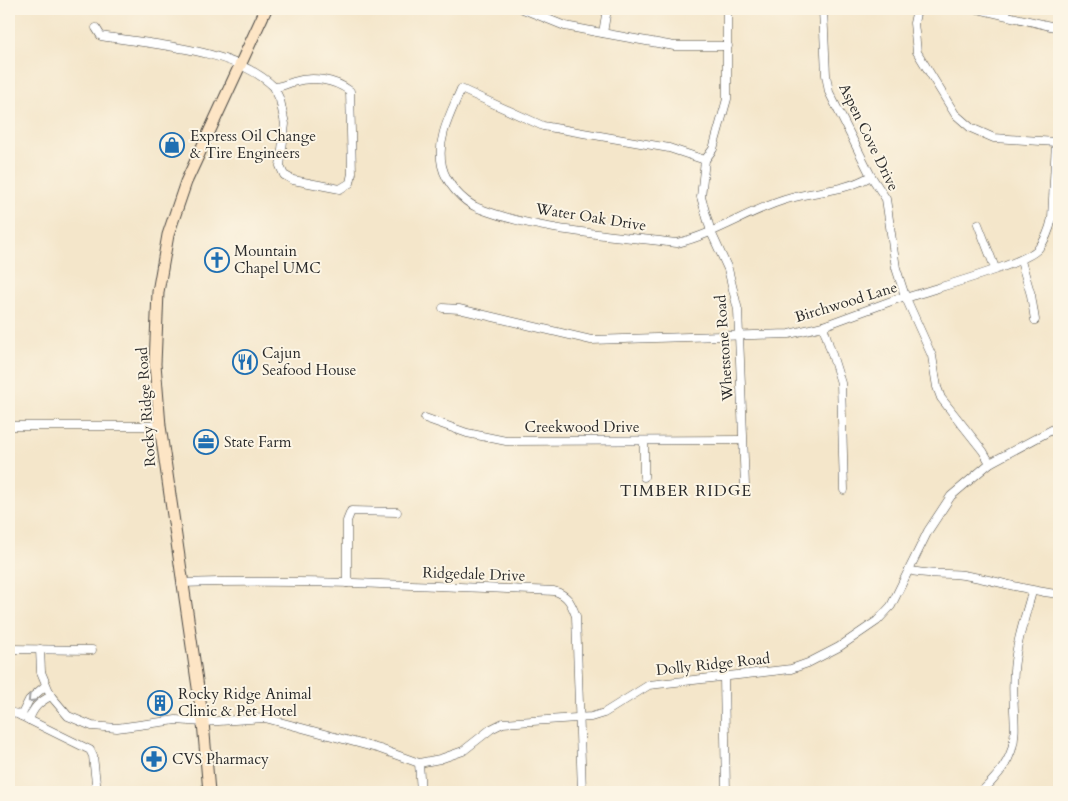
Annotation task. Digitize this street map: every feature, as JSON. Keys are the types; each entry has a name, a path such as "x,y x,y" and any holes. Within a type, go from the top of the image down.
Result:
{"main road":[{"name":"Rocky Ridge Road","path":"209,792 202,722 160,426 155,364 158,292 168,235 186,182 266,9"}],"street":[{"path":"523,9 565,26 674,46 728,46"},
{"path":"603,33 607,9"},
{"name":"Whetstone Road","path":"727,9 727,99 713,149 706,160 701,197 711,232 734,288 739,334 745,486"},
{"name":"Aspen Cove Drive","path":"823,9 826,75 829,92 871,176 886,200 896,268 905,296 932,356 941,398 983,450 990,463"},
{"path":"917,9 914,22 917,52 955,114 971,128 994,138 1056,142"},
{"path":"978,9 1059,28"},
{"path":"96,28 101,36 214,55 262,75 274,87 280,100 285,124 280,166 284,175 293,180 340,189 350,183 352,173 350,90 341,84 319,78 295,81 281,87 274,87"},
{"name":"Water Oak Drive","path":"706,160 669,148 543,126 461,89 445,126 441,148 442,166 448,180 462,198 478,207 543,226 677,243 697,238 790,198 841,190 871,176"},
{"name":"Birchwood Lane","path":"443,308 459,309 591,340 739,334 789,334 823,326 905,296 909,297 1021,261 1038,248 1050,228 1056,142 1059,130"},
{"path":"978,224 995,268"},
{"path":"1021,261 1031,296 1035,320"},
{"path":"823,326 840,383 844,490"},
{"name":"Creekwood Drive","path":"426,418 467,433 506,441 742,440"},
{"path":"9,426 160,426"},
{"name":"Dolly Ridge Road","path":"419,763 440,759 463,751 490,729 503,723 579,718 604,713 649,685 791,669 808,664 839,647 877,620 891,606 928,531 951,496 990,463 1059,426"},
{"path":"644,441 644,478"},
{"path":"347,583 347,521 351,511 397,512"},
{"path":"909,570 919,573 963,575 1032,592 1059,594"},
{"name":"Ridgedale Drive","path":"181,583 239,581 347,583 554,591 562,593 570,600 576,616 582,792"},
{"path":"981,792 998,777 1009,757 1016,734 1014,671 1032,592"},
{"path":"9,649 92,650"},
{"path":"40,649 40,672 51,696 68,716 92,726 117,728 176,720 202,722 265,718 380,749 419,763 421,792"},
{"path":"724,677 726,792"},
{"path":"21,716 29,700 45,686"},
{"path":"29,720 33,710 40,701 51,696"},
{"path":"9,712 90,750 93,756 97,792"}],"place":[{"name":"Express Oil Change & Tire Engineers","path":"172,145"},
{"name":"Mountain Chapel UMC","path":"217,260"},
{"name":"Cajun Seafood House","path":"245,362"},
{"name":"State Farm","path":"206,442"},
{"name":"Rocky Ridge Animal Clinic & Pet Hotel","path":"160,703"},
{"name":"CVS Pharmacy","path":"154,759"}],"district":[{"name":"TIMBER RIDGE","path":"686,490"}]}
